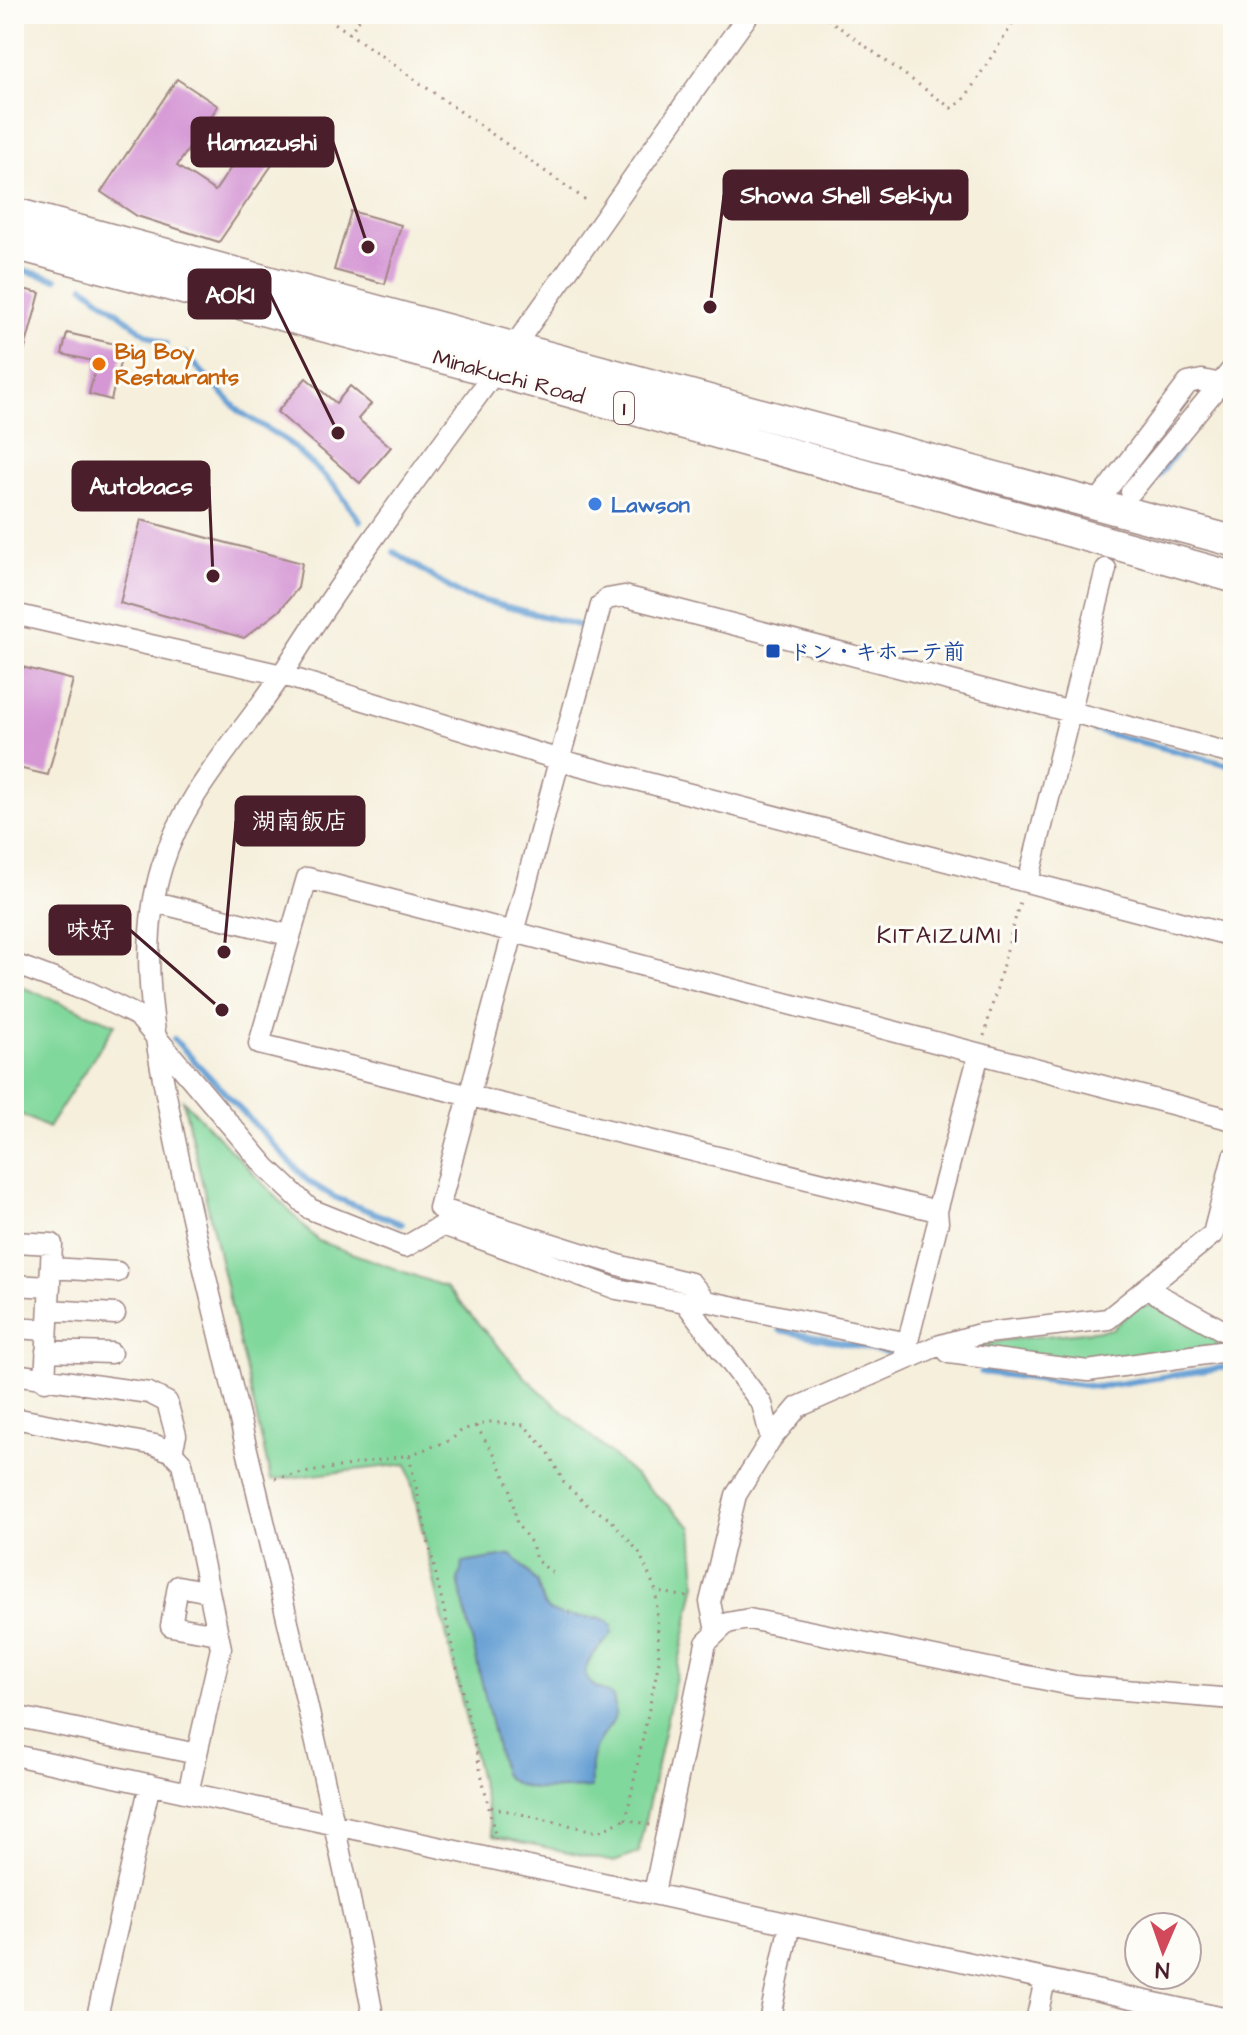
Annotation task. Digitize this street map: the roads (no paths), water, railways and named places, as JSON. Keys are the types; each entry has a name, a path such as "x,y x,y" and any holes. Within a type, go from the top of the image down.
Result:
{"highway":[{"name":"Minakuchi Road","path":"14,213 1233,577"},
{"name":"Minakuchi Road","path":"14,244 1096,504 1233,541"}],"street":[{"path":"374,2021 332,1823 181,1170 153,1033 148,951 155,902 162,867 177,829 213,766 282,675 369,540 504,360 749,14"},
{"path":"1096,504 1188,383 1227,376"},
{"path":"1131,492 1227,376"},
{"path":"1028,882 1106,569"},
{"path":"771,1439 762,1404 674,1289 625,1267 439,1208 471,1098 598,612 607,599 614,596 1233,754"},
{"path":"14,614 282,675 560,760 1233,936"},
{"path":"937,1211 259,1044 288,935 307,878 515,929 1233,1120"},
{"path":"155,902 288,935"},
{"path":"14,964 118,1005 138,1016 266,1167 310,1209 405,1247 443,1225 617,1289 674,1289 691,1283 706,1301 906,1352"},
{"path":"906,1352 938,1222 937,1211 979,1054"},
{"path":"716,1631 710,1602 736,1495 771,1439 798,1407 906,1352 979,1334 1108,1319 1213,1234 1233,1157"},
{"path":"14,1242 52,1244 45,1381"},
{"path":"14,1285 50,1277 117,1272"},
{"path":"1146,1288 1233,1336"},
{"path":"47,1330 115,1314"},
{"path":"14,1328 47,1330 111,1353"},
{"path":"942,1345 949,1353 1088,1371 1233,1350"},
{"path":"14,1374 45,1381 149,1393 167,1402 176,1435 172,1452"},
{"path":"14,1418 155,1445 172,1452 182,1463 221,1648 188,1793"},
{"path":"209,1592 178,1586 171,1626 218,1634"},
{"path":"654,1893 701,1660 706,1643 727,1623 749,1619 1076,1686 1233,1699"},
{"path":"14,1716 197,1754"},
{"path":"14,1755 1233,2020"},
{"path":"96,2021 150,1784"},
{"path":"769,2021 790,1924"},
{"path":"1036,2021 1045,1980"}],"water":[{"path":"512,1555 537,1582 543,1604 549,1610 561,1615 605,1619 612,1626 612,1634 591,1657 586,1670 591,1683 613,1697 615,1707 613,1720 593,1754 591,1788 532,1789 511,1781 503,1774 458,1580 463,1563"}],"waterway":[{"path":"14,268 56,279"},
{"path":"84,286 146,334 166,344"},
{"path":"185,354 240,412 287,441 334,485 360,521"},
{"path":"1135,505 1180,448"},
{"path":"394,552 461,595 581,626"},
{"path":"1094,730 1233,766"},
{"path":"174,1039 308,1181 334,1197 402,1224"},
{"path":"780,1330 888,1352"},
{"path":"981,1372 1098,1387 1233,1366"}],"place":[{"name":"Hamazushi","path":"368,247"},
{"name":"Showa Shell Sekiyu","path":"710,307"},
{"name":"Big Boy Restaurants","path":"99,364"},
{"name":"AOKI","path":"338,433"},
{"name":"Lawson","path":"595,504"},
{"name":"Autobacs","path":"213,576"},
{"name":"ドン・キホーテ前","path":"773,651"},
{"name":"湖南飯店","path":"224,952"},
{"name":"味好","path":"222,1010"}],"district":[{"name":"KITAIZUMI 1","path":"948,935"}]}
